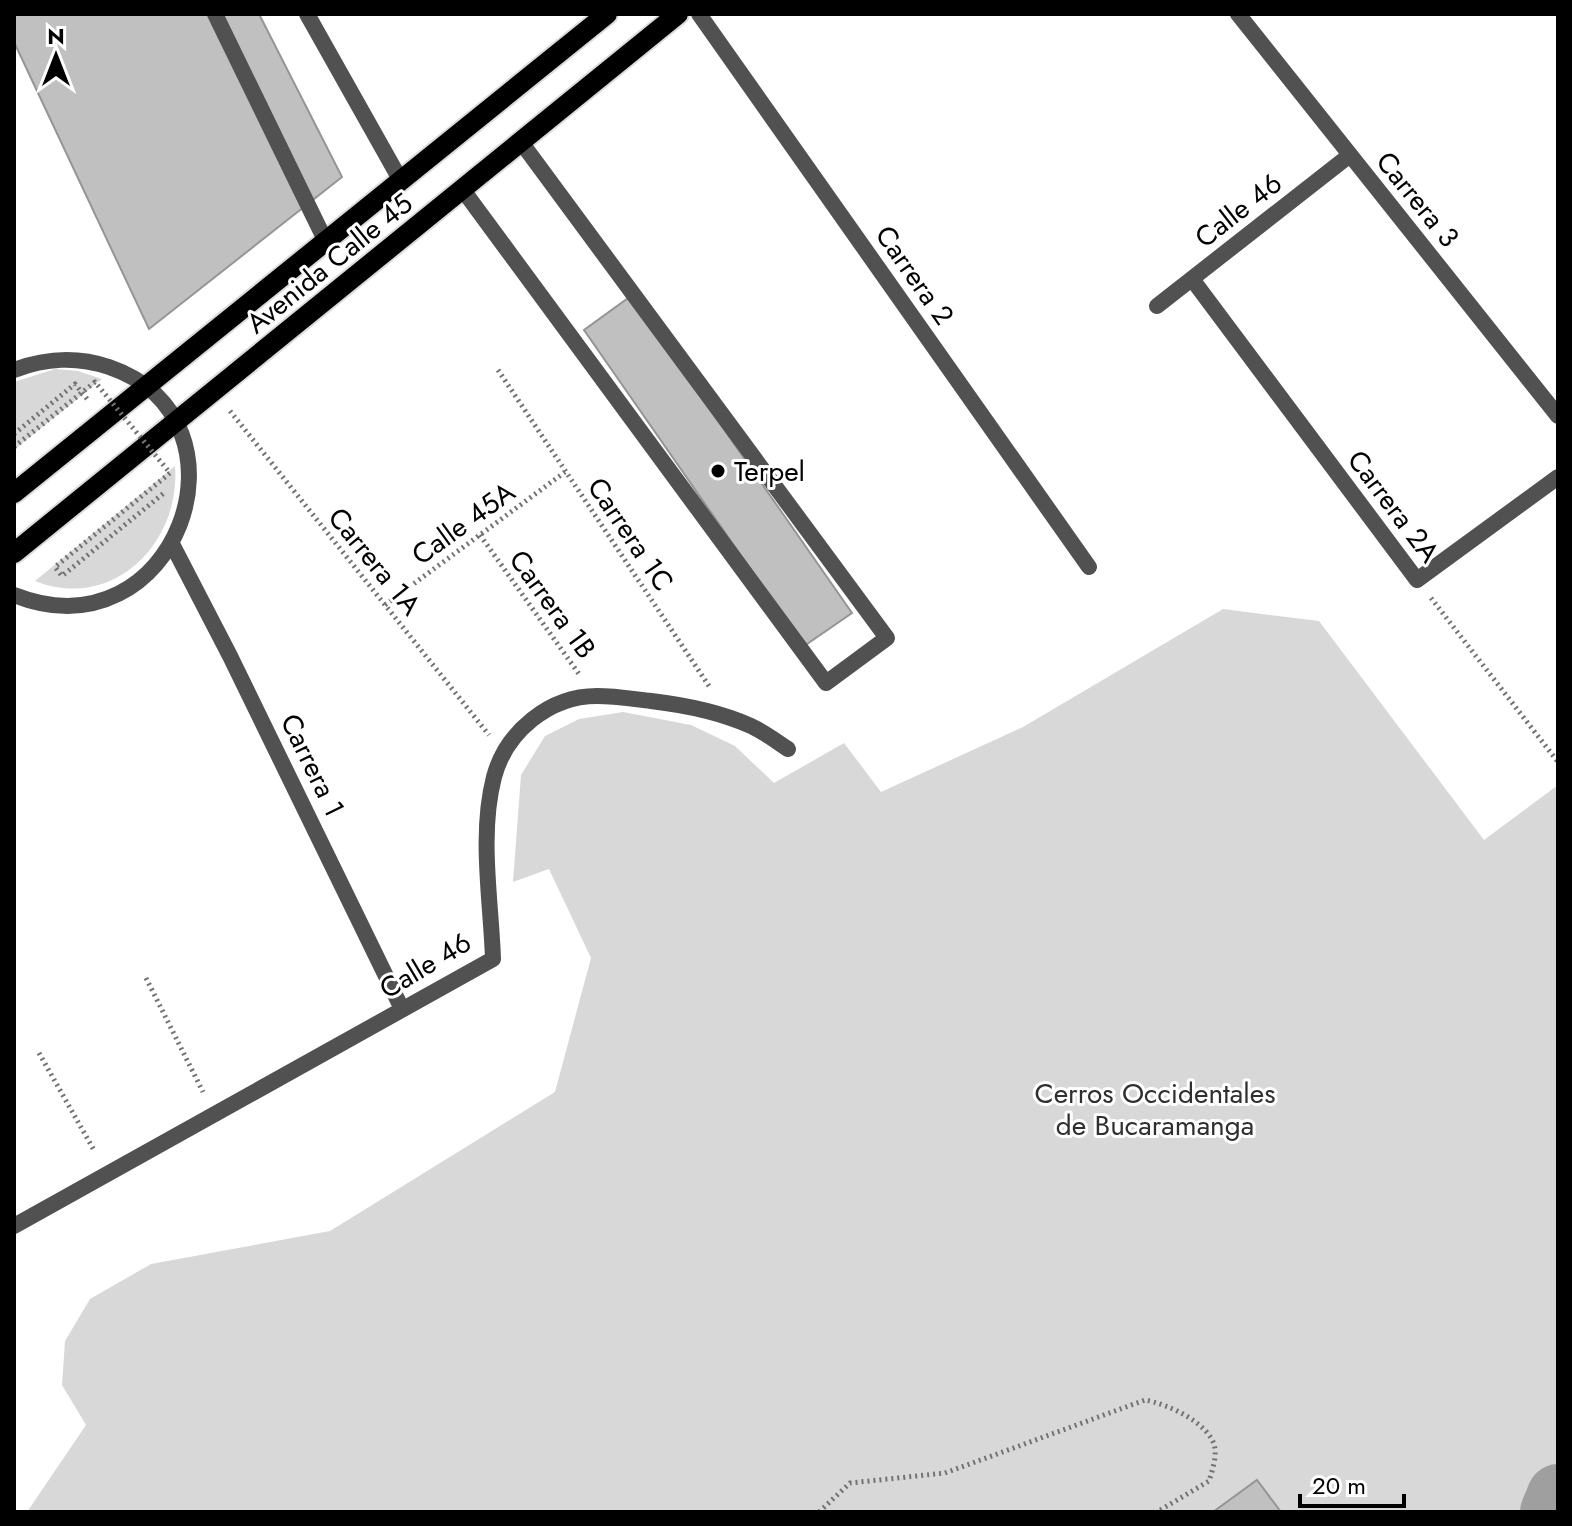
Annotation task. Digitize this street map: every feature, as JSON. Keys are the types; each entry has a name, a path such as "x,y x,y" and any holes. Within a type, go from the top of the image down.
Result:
{"main road":[{"name":"Avenida Calle 45","path":"14,493 607,14"},
{"name":"Avenida Calle 45","path":"14,553 678,14"}],"street":[{"path":"215,14 326,242"},
{"path":"307,14 401,181"},
{"name":"Carrera 2","path":"699,14 1089,567"},
{"name":"Carrera 3","path":"1238,14 1558,416"},
{"path":"463,190 826,683 887,638 521,142"},
{"name":"Calle 46","path":"1157,306 1350,155"},
{"name":"Carrera 2A","path":"1192,279 1417,580"},
{"path":"14,370 63,358 93,362 122,372 145,387 175,424 185,448 190,482 186,515 173,546 153,571 128,590 99,602 67,607 36,604 14,595"},
{"path":"1417,580 1558,477"},
{"name":"Carrera 1","path":"173,546 402,1009"},
{"name":"Calle 46","path":"14,1226 493,959 488,809 495,774 504,754 514,735 533,717 566,701 594,695 670,704 732,719 788,749"}],"path":[{"name":"Carrera 1C","path":"498,370 732,719"},
{"path":"14,447 95,382 170,473 55,567 62,576 164,493 151,476"},
{"path":"14,434 75,384 88,400"},
{"name":"Carrera 1A","path":"215,391 504,754"},
{"name":"Calle 45A","path":"385,605 565,472"},
{"name":"Carrera 1B","path":"480,535 594,695"},
{"name":"Carrera 2A","path":"1417,580 1558,762"},
{"path":"146,978 215,1114"},
{"path":"39,1053 107,1174"},
{"path":"819,1512 850,1483 945,1473 1145,1400 1162,1403 1209,1433 1215,1447 1209,1481 1157,1512"}],"green space":[{"path":"55,369 78,371 102,379 14,450 14,382"},
{"path":"175,466 174,494 167,521 154,544 136,564 115,579 91,587 64,588 35,581"},
{"name":"Cerros Occidentales de Bucaramanga","path":"1223,609 1319,621 1484,840 1558,785 1558,1512 27,1512 86,1425 62,1385 65,1341 90,1299 151,1264 330,1231 555,1092 591,958 549,869 513,882 521,775 545,736 579,719 623,712 691,725 735,746 774,783 844,743 881,792 1023,727"}],"building":[{"path":"14,14 259,14 342,177 149,329 14,42"},
{"name":"Terpel","path":"631,296 852,613 804,646 584,330"},
{"path":"1257,1480 1281,1512 1213,1512"}],"waterway":[{"path":"1551,1512 1558,1495"}],"place":[{"name":"Terpel","path":"718,471"}]}
